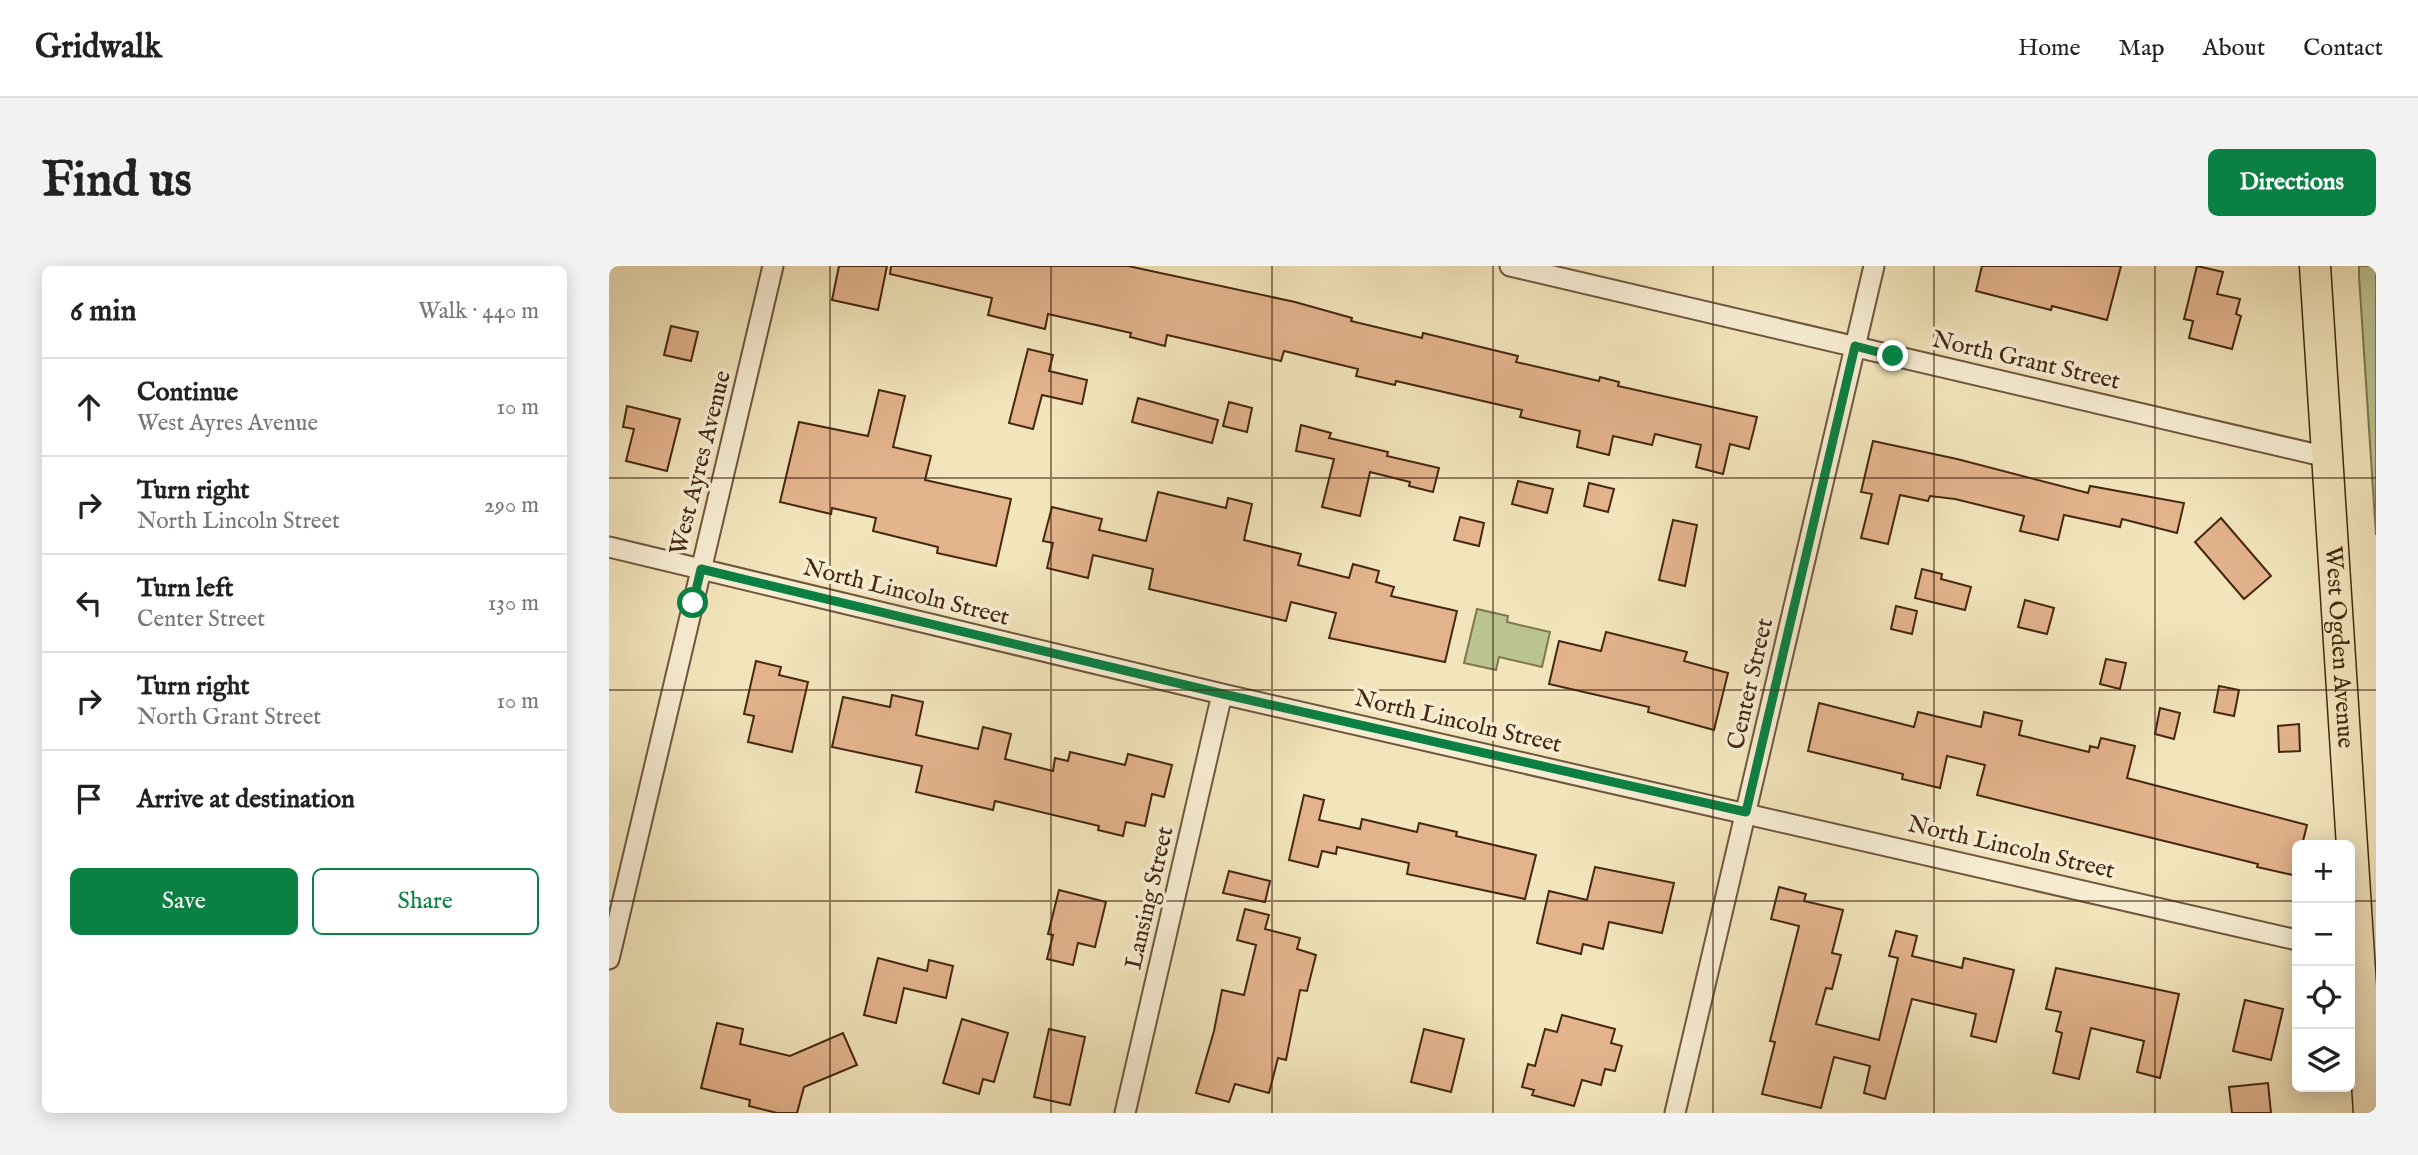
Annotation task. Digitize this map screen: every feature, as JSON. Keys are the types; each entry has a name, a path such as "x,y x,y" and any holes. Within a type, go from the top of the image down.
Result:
{"main road":[{"name":"West Ogden Avenue","path":"2315,266 2351,903"},
{"name":"West Ogden Avenue","path":"2355,965 2369,1113"}],"street":[{"name":"West Ayres Avenue","path":"609,958 773,266"},
{"name":"North Grant Street","path":"1510,266 2326,457"},
{"name":"Center Street","path":"1675,1113 1874,266"},
{"name":"North Lincoln Street","path":"609,547 1223,694 2292,939"},
{"name":"Lansing Street","path":"1125,1113 1223,694"}],"green space":[{"path":"2359,266 2376,266 2376,535 2359,276"},
{"path":"1477,609 1508,616 1507,622 1550,632 1542,667 1499,657 1496,670 1464,663"}],"building":[{"path":"839,266 887,266 878,310 832,300"},
{"path":"891,266 1128,266 1295,302 1352,318 1351,321 1422,338 1423,333 1518,356 1516,362 1599,381 1600,377 1619,382 1618,386 1757,417 1749,449 1730,444 1723,474 1696,467 1701,445 1655,434 1652,445 1613,436 1609,455 1577,447 1580,431 1520,417 1522,410 1396,381 1395,385 1356,376 1358,369 1284,351 1281,361 1167,335 1165,346 1130,337 1131,333 1048,314 1045,329 988,315 992,298 890,274"},
{"path":"1982,266 2121,266 2107,320 2052,306 2051,310 1976,291"},
{"path":"2197,266 2223,272 2217,294 2240,299 2236,314 2241,316 2232,349 2189,338 2193,321 2184,319"},
{"path":"671,326 698,332 691,361 664,355"},
{"path":"1028,349 1053,355 1049,371 1087,380 1082,404 1042,395 1033,429 1009,423"},
{"path":"879,390 905,396 893,447 931,456 925,480 1011,499 996,566 937,553 938,547 873,531 876,518 832,508 831,514 780,502 799,422 868,436"},
{"path":"1138,398 1218,420 1212,443 1132,422"},
{"path":"1229,402 1252,408 1247,432 1223,426"},
{"path":"627,406 680,419 667,471 626,461 634,429 623,427"},
{"path":"1301,425 1331,433 1329,438 1388,452 1387,456 1439,468 1433,492 1409,486 1410,482 1370,472 1360,516 1322,507 1334,459 1296,451"},
{"path":"1873,441 1957,459 2088,493 2090,486 2184,503 2177,533 2122,519 2120,527 2064,515 2058,540 2020,531 2024,516 1955,499 1930,496 1928,501 1900,495 1888,544 1861,538 1872,494 1861,492"},
{"path":"1518,481 1553,489 1547,513 1512,504"},
{"path":"1589,483 1614,489 1608,512 1584,506"},
{"path":"1158,492 1226,508 1228,498 1252,504 1244,540 1301,554 1298,565 1349,578 1353,564 1379,571 1376,582 1394,587 1391,596 1457,611 1445,662 1329,638 1336,613 1291,602 1286,621 1149,589 1153,569 1093,555 1088,578 1047,568 1053,543 1043,541 1052,507 1102,519 1099,530 1146,541"},
{"path":"1460,517 1484,523 1479,546 1454,540"},
{"path":"2221,518 2271,576 2244,599 2195,542"},
{"path":"1673,520 1697,525 1685,586 1659,580"},
{"path":"1922,569 1942,574 1941,579 1971,587 1965,610 1915,598"},
{"path":"2025,600 2054,608 2047,634 2018,627"},
{"path":"1896,606 1917,611 1912,634 1891,629"},
{"path":"1606,632 1687,652 1684,661 1728,673 1714,730 1648,712 1649,707 1549,684 1559,641 1601,651"},
{"path":"2106,659 2126,663 2120,689 2100,684"},
{"path":"756,661 781,667 779,675 808,682 792,752 748,742 754,716 744,714"},
{"path":"2219,686 2239,690 2234,716 2214,712"},
{"path":"892,695 923,702 916,735 978,749 983,727 1011,734 1005,759 1053,771 1055,758 1068,761 1070,752 1125,765 1128,754 1172,765 1164,797 1152,794 1145,826 1126,822 1123,836 1098,830 1099,826 995,801 993,810 916,792 922,766 832,747 843,697 890,707"},
{"path":"1819,703 1914,727 1918,712 1981,727 1984,712 2022,721 2019,735 2089,752 2090,746 2098,748 2101,738 2135,746 2127,778 2307,825 2303,840 2292,840 2292,875 2257,867 2258,864 1977,795 1985,765 1947,756 1940,788 1902,779 1903,774 1808,751"},
{"path":"2160,708 2180,713 2174,739 2155,734"},
{"path":"2299,724 2300,751 2279,752 2278,726"},
{"path":"1304,795 1324,800 1319,820 1360,829 1362,819 1417,832 1419,823 1457,832 1456,836 1536,855 1525,899 1407,874 1409,863 1337,847 1336,854 1322,851 1318,867 1289,860"},
{"path":"1595,867 1674,883 1662,933 1609,922 1603,949 1583,944 1581,954 1537,943 1549,891 1587,900"},
{"path":"1229,871 1270,881 1265,902 1223,893"},
{"path":"1779,887 1806,894 1804,901 1843,910 1832,953 1841,955 1832,989 1826,988 1816,1024 1879,1040 1898,958 1889,956 1896,931 1917,936 1912,956 1962,968 1964,958 2014,970 1996,1042 1971,1036 1976,1014 1912,999 1885,1099 1864,1093 1870,1066 1834,1057 1821,1108 1762,1094 1775,1042 1770,1041 1799,926 1771,919"},
{"path":"1059,890 1106,902 1095,947 1078,943 1073,965 1047,959 1053,935 1048,934"},
{"path":"1245,909 1269,915 1265,929 1300,938 1297,949 1316,955 1307,991 1300,990 1286,1060 1278,1058 1269,1093 1235,1084 1229,1102 1196,1093 1214,1031 1222,990 1244,995 1256,945 1237,940"},
{"path":"878,958 927,971 929,960 953,966 946,998 904,988 896,1023 864,1015"},
{"path":"2056,968 2179,994 2160,1078 2137,1072 2144,1041 2091,1028 2079,1079 2053,1073 2062,1033 2056,1031 2061,1012 2046,1009"},
{"path":"2245,1000 2283,1009 2271,1060 2233,1051"},
{"path":"1562,1015 1615,1029 1611,1043 1622,1046 1615,1071 1605,1069 1601,1085 1582,1080 1574,1106 1532,1095 1534,1090 1522,1087 1528,1064 1535,1066 1545,1029 1557,1032"},
{"path":"962,1019 1008,1033 994,1082 983,1079 979,1094 943,1083"},
{"path":"717,1023 743,1029 740,1044 790,1056 843,1033 857,1065 804,1087 797,1113 777,1113 749,1106 750,1100 701,1088"},
{"path":"1049,1029 1085,1037 1070,1105 1034,1097"},
{"path":"1424,1029 1464,1039 1451,1092 1411,1082"},
{"path":"2268,1083 2271,1113 2232,1113 2229,1087"}],"route":[{"path":"693,603 701,569 1223,694 1746,812 1855,346 1893,356"}]}
